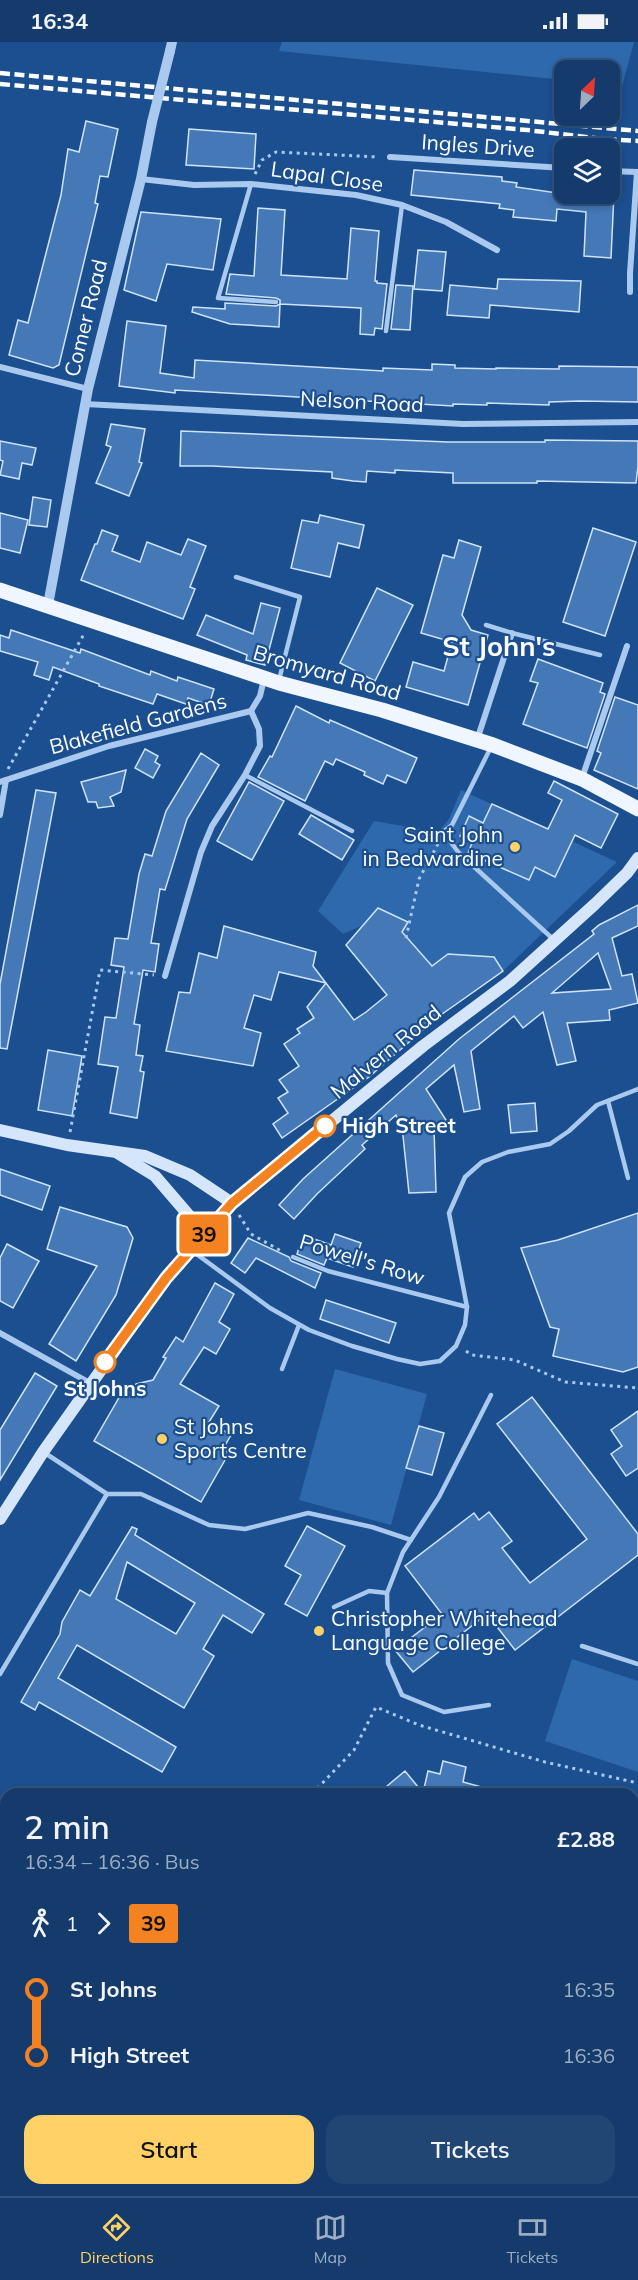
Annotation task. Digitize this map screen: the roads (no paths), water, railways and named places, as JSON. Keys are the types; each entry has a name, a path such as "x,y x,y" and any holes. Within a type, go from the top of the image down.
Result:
{"main road":[{"name":"Bromyard Road","path":"0,590 279,683 382,710 493,744 582,778 638,809"},
{"name":"Malvern Road","path":"0,1519 90,1383 166,1278 232,1203 423,1046 510,981 627,873 638,858"},
{"path":"0,1130 67,1145 146,1156 190,1175 232,1203"},
{"path":"115,1152 155,1176 204,1233"}],"street":[{"name":"Comer Road","path":"48,605 88,389 141,179 152,122 171,47"},
{"name":"Ingles Drive","path":"390,157 554,167"},
{"path":"620,171 638,172 630,292"},
{"name":"Lapal Close","path":"141,179 194,185 251,184 356,195 402,205 446,222 497,250"},
{"path":"630,273 638,273"},
{"path":"0,367 88,389"},
{"name":"Nelson Road","path":"86,404 464,424 638,422"},
{"path":"477,740 512,633"},
{"path":"582,778 627,646"},
{"name":"Blakefield Gardens","path":"3,781 109,746 251,711 260,696 264,678"},
{"path":"165,976 201,852 212,826 245,775 260,746 258,729 251,711"},
{"path":"0,815 3,781"},
{"path":"0,1333 90,1383"}],"lane":[{"path":"251,184 218,298 276,302"},
{"path":"386,331 402,205"},
{"path":"236,577 300,597 279,683"},
{"path":"486,625 600,655"},
{"path":"493,744 452,825 443,832 459,853 554,940"},
{"path":"245,775 352,831"},
{"path":"465,781 473,784"},
{"path":"191,1250 270,1308 299,1325 352,1346 420,1364 440,1361 456,1346 465,1324 467,1307 449,1213 465,1177 482,1162 508,1152 550,1144 569,1131 597,1105 638,1089"},
{"path":"608,1101 628,1178"},
{"name":"Powell's Row","path":"293,1257 328,1271 467,1307"},
{"path":"282,1369 299,1325"},
{"path":"489,1705 444,1712 402,1695 388,1663 387,1593 403,1552 438,1497 491,1395"},
{"path":"43,1452 107,1494 141,1494 209,1525 245,1529 308,1513 372,1527 411,1540"},
{"path":"0,1674 107,1494"},
{"path":"334,1607 369,1591 387,1593"},
{"path":"582,1646 638,1664"}],"railway":[{"path":"0,73 638,131"},
{"path":"0,84 638,141"}],"place":[{"name":"Saint John in Bedwardine","path":"515,847"},
{"name":"High Street","path":"325,1126"},
{"name":"St Johns","path":"105,1362"},
{"name":"St Johns Sports Centre","path":"162,1439"},
{"name":"Christopher Whitehead Language College","path":"319,1631"}],"district":[{"name":"St John's","path":"499,647"}]}
